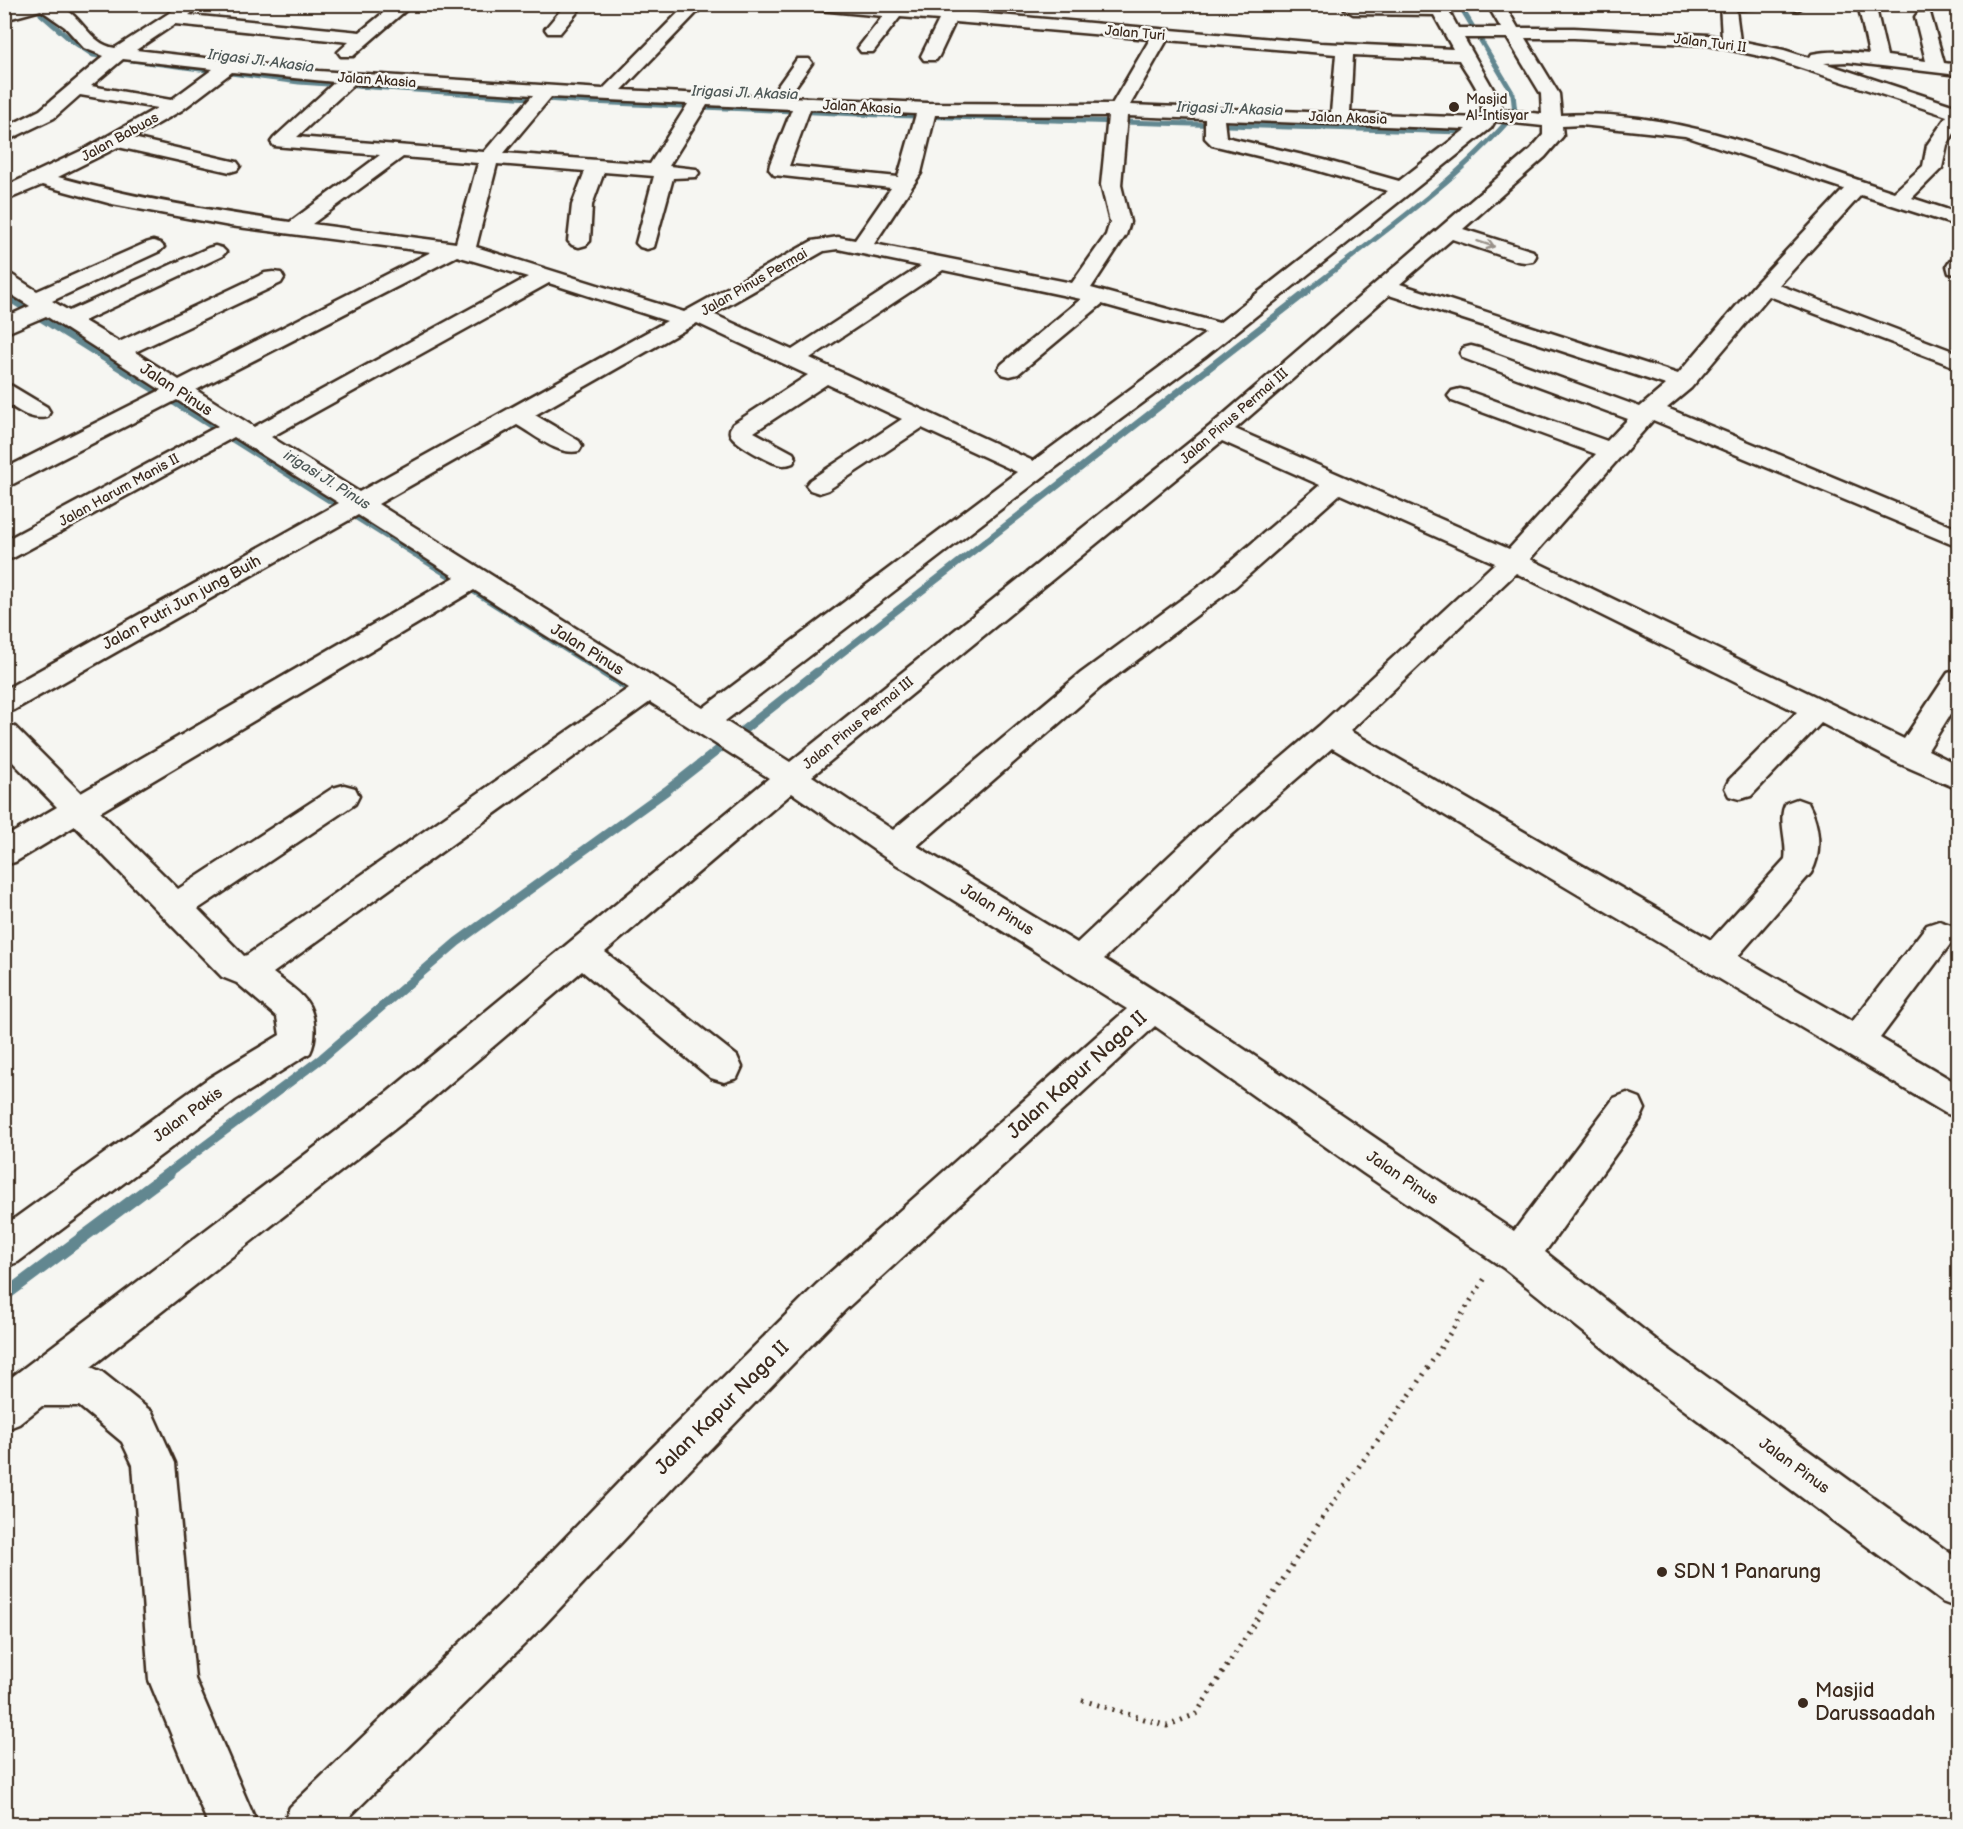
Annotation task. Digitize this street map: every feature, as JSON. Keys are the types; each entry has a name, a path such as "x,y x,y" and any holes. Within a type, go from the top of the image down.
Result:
{"street":[{"path":"4,15 43,4"},
{"name":"Jalan Akasia","path":"43,4 76,27 83,40 92,47 119,53 227,67 318,76 607,95 927,110 1118,110 1340,118 1622,122 1688,131 1959,220"},
{"path":"4,136 47,114 119,53 195,4"},
{"path":"554,29 576,4"},
{"path":"607,95 697,4"},
{"name":"Jalan Turi","path":"808,4 1345,49 1459,40"},
{"path":"1495,4 1550,94 1549,106 1554,121"},
{"path":"1732,44 1727,6 1749,4"},
{"path":"1866,4 1879,60"},
{"path":"381,5 403,6"},
{"path":"318,76 403,6"},
{"path":"710,726 862,604 1223,331 1492,119 1492,103 1459,40 1438,8 1353,9"},
{"path":"867,48 894,12"},
{"path":"930,56 949,16"},
{"path":"1924,16 1936,67"},
{"path":"175,19 364,38"},
{"name":"Jalan Turi II","path":"1459,40 1483,33 1642,35 1708,40 1789,58 1959,114"},
{"path":"1010,369 1088,294 1116,235 1120,222 1111,185 1118,110 1161,35"},
{"path":"1340,118 1345,49"},
{"path":"1789,58 1848,57 1959,70"},
{"path":"775,102 803,63"},
{"name":"Jalan Babuas","path":"4,195 119,141 174,106 227,67"},
{"path":"350,78 281,142 689,173"},
{"path":"77,89 174,106"},
{"path":"4,479 459,250 489,158 547,90"},
{"path":"646,243 660,171 701,99"},
{"path":"803,104 778,169 905,184"},
{"path":"861,247 905,184 919,148 927,110"},
{"path":"1214,113 1215,138 1219,141 1317,164 1404,189"},
{"path":"1898,200 1932,168 1937,146 1959,114"},
{"name":"Jalan Pinus Permai III","path":"20,1397 402,1102 791,777 1219,431 1538,153 1553,136 1554,121"},
{"path":"119,141 230,166"},
{"path":"293,229 397,152"},
{"path":"579,241 582,205 597,166"},
{"path":"41,178 112,198 293,229 459,250 692,317 1035,471"},
{"path":"1080,961 1209,837 1330,733 1513,561 1647,413 1683,384 1765,287 1857,187"},
{"path":"1447,231 1525,256"},
{"name":"Jalan Pinus Permai","path":"359,504 819,245 838,243 861,247 1088,294 1223,331"},
{"path":"50,309 153,247"},
{"path":"4,327 215,252"},
{"path":"792,360 940,263"},
{"name":"Jalan Harum Manis II","path":"4,552 546,276"},
{"path":"117,352 273,278"},
{"name":"Jalan Pinus","path":"4,280 791,777 894,847 1187,1028 1376,1161 1512,1251 1646,1357 1959,1586"},
{"path":"1384,286 1683,384"},
{"path":"1765,287 1959,361"},
{"path":"1471,353 1647,413 1959,538"},
{"path":"784,458 746,438 742,434 742,429 824,375"},
{"path":"4,391 38,412"},
{"path":"1460,396 1612,452"},
{"path":"518,415 570,446"},
{"path":"819,485 920,418"},
{"path":"1219,431 1513,561 1959,778"},
{"path":"894,847 1091,680 1226,580 1338,483"},
{"name":"Jalan Putri Jun jung Buih","path":"4,702 359,504"},
{"path":"4,853 474,578"},
{"path":"1909,755 1959,680"},
{"path":"4,734 234,967 238,970 246,970 255,967 649,688"},
{"path":"1740,788 1817,709"},
{"path":"1330,733 1959,1102"},
{"path":"176,907 344,796"},
{"path":"1715,958 1800,864 1803,844 1797,811"},
{"path":"1858,1041 1939,934"},
{"path":"582,952 724,1067"},
{"name":"Jalan Pakis","path":"4,1249 222,1089 298,1042 294,1011 246,970"},
{"name":"Jalan Kapur Naga II","path":"308,1824 528,1609 665,1465 831,1297 1153,1007"},
{"path":"1512,1251 1627,1109"},
{"path":"20,1397 87,1386 137,1427 154,1463 172,1680 232,1824"}],"path":[{"path":"1082,1700 1167,1726 1196,1714 1325,1514 1512,1251"}],"waterway":[{"path":"1306,292 1441,186 1467,163 1515,113 1513,94 1459,4"},
{"name":"Irigasi Jl. Akasia","path":"41,14 72,41 93,55 299,82 590,102 881,115 1464,132"},
{"path":"815,674 1308,291"},
{"name":"irigasi Jl. Pinus","path":"4,295 606,674"},
{"name":"irigasi Jl. Pinus","path":"603,672 633,691"},
{"path":"167,1174 322,1058 457,942 666,791 817,672"},
{"path":"4,1296 169,1173"}],"place":[{"name":"Masjid Al-Intisyar","path":"1454,107"},
{"name":"SDN 1 Panarung","path":"1662,1572"},
{"name":"Masjid Darussaadah","path":"1803,1703"}]}
